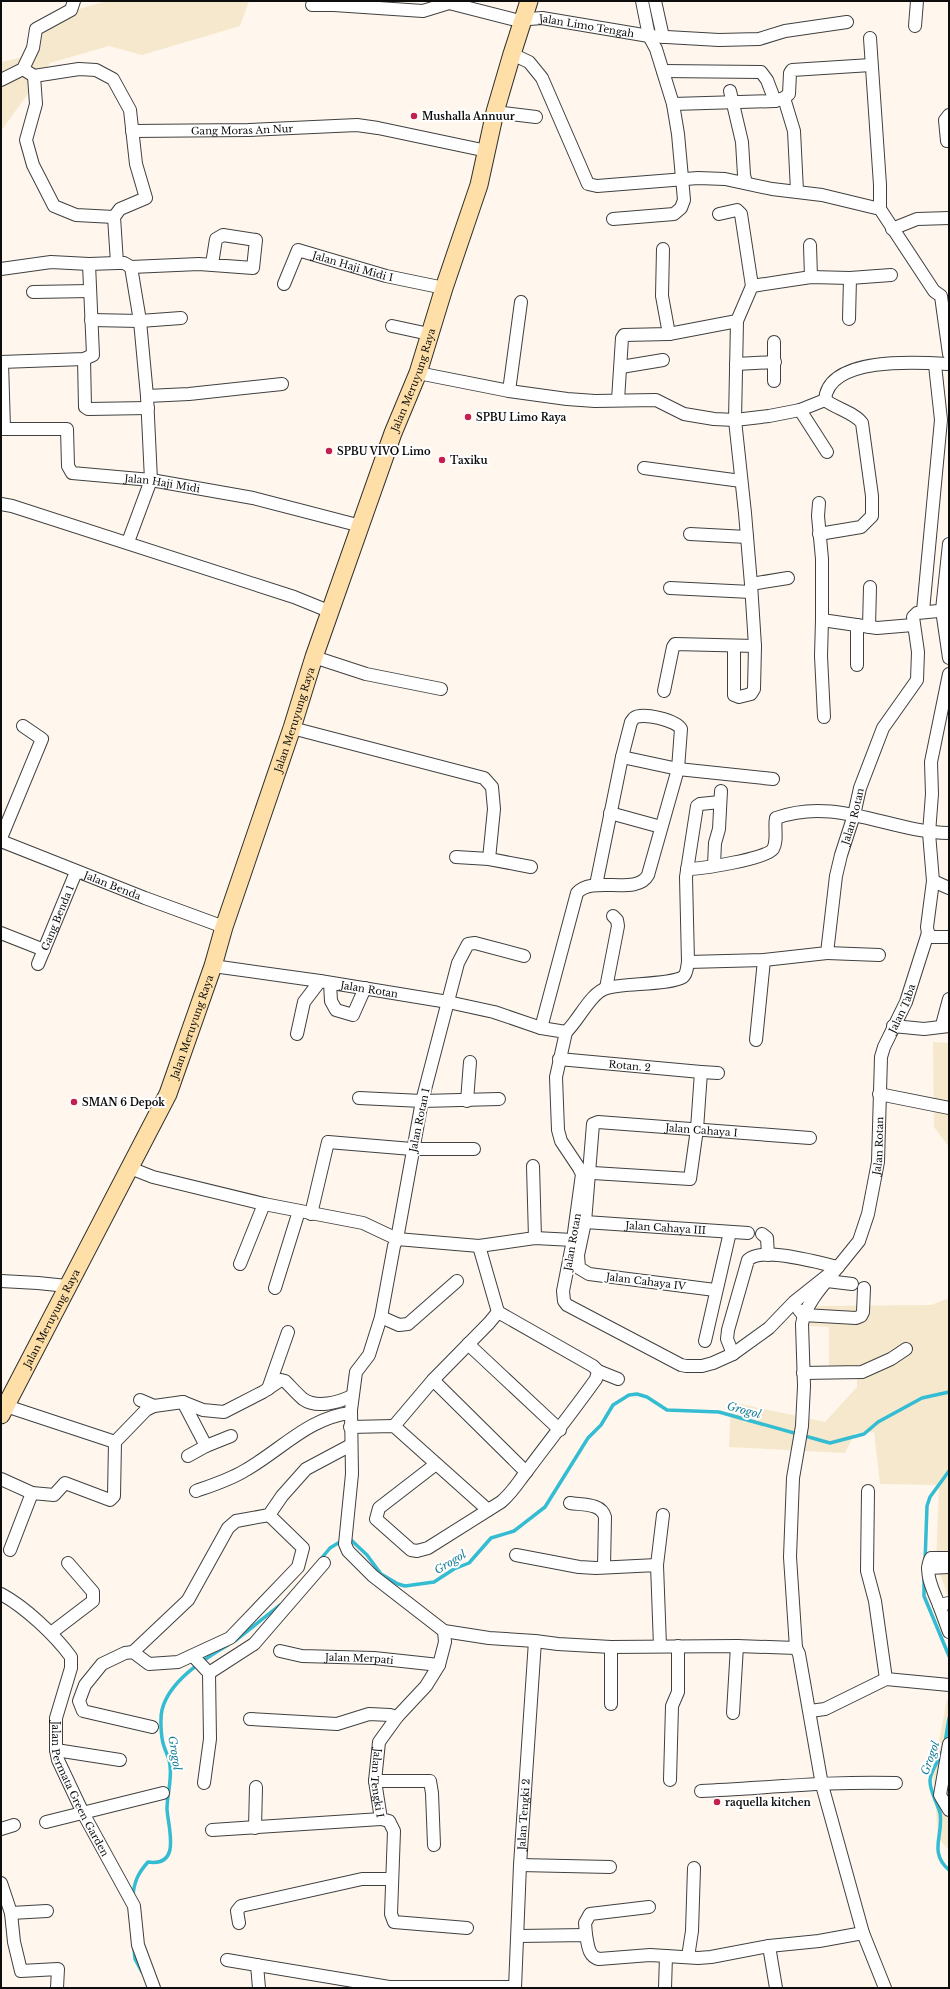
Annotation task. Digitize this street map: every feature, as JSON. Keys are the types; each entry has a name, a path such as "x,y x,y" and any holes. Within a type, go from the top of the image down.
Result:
{"main road":[{"name":"Jalan Meruyung Raya","path":"3,1410 168,1094 213,966 224,927 292,728 314,657 393,433 418,373 429,334 479,185 496,112 529,1"}],"street":[{"path":"613,219 670,215 678,212 684,200 678,134 673,104 656,49 649,36 642,1"},
{"path":"656,1 662,37"},
{"path":"915,26 917,1"},
{"path":"1,80 23,69 33,48 36,29 70,10 78,2"},
{"name":"Jalan Limo Tengah","path":"312,5 334,4 423,11 449,3 516,20 542,18 649,36 719,40 759,39 785,31 847,22"},
{"path":"870,38 880,185 880,209 934,291 945,295 949,354"},
{"path":"512,54 529,62 542,78 588,184 597,186 711,178 746,182 772,189 797,191 847,200 880,209"},
{"path":"673,104 731,97 780,99 789,94 790,73 792,70 871,65"},
{"path":"23,69 34,76 79,69 96,70 113,79 130,110 136,164 146,198 120,209 114,217 117,263"},
{"path":"663,71 761,72 790,114 794,131 797,191"},
{"path":"34,76 36,104 26,140 33,165 54,206 76,214 114,217"},
{"path":"731,97 742,142 744,175 746,182"},
{"path":"496,112 536,117"},
{"path":"947,141 945,120 949,115"},
{"name":"Gang Moras An Nur","path":"132,131 248,130 356,125 378,128 487,152"},
{"path":"719,214 735,210 741,214 752,286 737,321 735,420 751,588 755,646 754,691 751,694 736,697 734,694 734,646"},
{"path":"892,229 917,219 949,218"},
{"path":"810,245 811,277"},
{"name":"Jalan Haji Midi I","path":"284,284 298,250 386,276 444,288"},
{"path":"663,250 662,296 668,334"},
{"path":"1,269 51,262 89,264 124,263 131,266 212,264"},
{"path":"3,429 2,362 84,359 90,357 93,351 89,264"},
{"path":"128,542 150,480 147,396 140,321 131,266"},
{"path":"752,286 811,277 850,278 892,275"},
{"path":"849,319 850,278"},
{"path":"33,292 90,291"},
{"path":"509,390 521,302"},
{"path":"91,320 140,321 181,318"},
{"path":"618,400 622,338 624,335 668,334 737,321"},
{"path":"392,326 429,334"},
{"path":"774,342 774,381"},
{"path":"84,359 85,407 88,409 148,408"},
{"path":"621,367 663,360"},
{"path":"736,364 775,362"},
{"path":"824,400 829,384 836,378 854,370 876,365 949,364"},
{"path":"923,611 945,420 935,365"},
{"path":"418,373 509,390 574,399 595,401 656,400 684,414 714,419 735,420 800,410 824,400"},
{"path":"147,396 189,394 282,384"},
{"path":"820,534 861,527 869,520 873,510 862,423 858,418 834,407 824,400"},
{"path":"800,410 827,452"},
{"name":"Jalan Haji Midi","path":"3,429 67,429 68,466 72,473 150,480 253,498 361,526"},
{"path":"644,468 741,480"},
{"path":"819,503 822,559 821,656 824,717"},
{"path":"1,504 12,506 128,542 294,597 331,612"},
{"path":"690,534 747,537"},
{"path":"949,541 945,610 949,658"},
{"path":"670,588 751,588 788,578"},
{"path":"857,665 870,587"},
{"path":"822,620 863,626 913,625 914,614 923,611 945,610"},
{"name":"Jalan Rotan","path":"827,953 836,876 854,815 860,788 883,728 917,680 918,652 913,625"},
{"path":"664,691 673,647 675,644 755,646"},
{"path":"314,657 366,674 441,689"},
{"name":"Jalan Taba","path":"879,1089 881,1058 893,1026 906,1002 928,933 932,882 929,833 932,794 931,762 949,674"},
{"path":"541,1028 577,893 581,889 596,886 638,883 645,880 678,769 681,729 673,722 639,715 634,718 622,757 596,886"},
{"path":"1,838 42,739 23,726"},
{"path":"292,728 484,778 492,787 494,808 489,859"},
{"path":"622,757 678,769 774,779"},
{"path":"566,1032 574,1025 593,997 606,988 669,981 683,977 686,973 688,962 687,869 697,806 721,796 719,829 715,844 714,865"},
{"path":"687,869 742,861 770,852 774,845 775,820 777,818 831,810 929,833 949,833"},
{"path":"610,813 661,827"},
{"name":"Jalan Benda","path":"1,842 76,872 224,927"},
{"path":"456,858 489,859 531,867"},
{"name":"Gang Benda 1","path":"38,964 76,872"},
{"path":"932,882 949,888"},
{"path":"606,988 618,926 617,920 613,916"},
{"path":"1,933 44,950"},
{"path":"928,933 932,938 949,937"},
{"name":"Jalan Rotan I","path":"444,1631 373,1576 348,1551 345,1535 352,1474 350,1427 352,1405 356,1372 369,1355 382,1317 422,1101 458,963 468,944 475,943 524,956"},
{"path":"688,962 764,960 827,953 879,955"},
{"path":"756,1040 764,960"},
{"name":"Jalan Rotan","path":"213,966 365,988 448,1002 494,1012 541,1028 566,1032 556,1077 558,1130 561,1141 582,1174 573,1240 563,1291 564,1301 567,1305 680,1365 702,1366 733,1354 769,1328 794,1302 838,1267 859,1241 868,1214 878,1162 879,1089"},
{"path":"297,1034 304,1002 325,982 331,1001 336,1010 352,1015 365,988"},
{"path":"893,1026 924,1029 946,1025 949,999"},
{"name":"Rotan. 2","path":"559,1059 701,1072 718,1072"},
{"path":"467,1100 470,1062"},
{"path":"585,1222 590,1171 593,1173 690,1179 697,1129 701,1072"},
{"path":"879,1089 949,1108"},
{"path":"359,1098 422,1101 499,1099"},
{"name":"Jalan Cahaya I","path":"590,1171 592,1127 593,1124 598,1122 810,1138"},
{"path":"311,1214 328,1142 412,1149 474,1149"},
{"path":"533,1166 535,1238"},
{"path":"130,1168 153,1177 264,1204 363,1223 397,1239 479,1246 535,1238 573,1240"},
{"path":"240,1264 264,1204"},
{"path":"275,1288 299,1211"},
{"name":"Jalan Cahaya III","path":"585,1222 748,1233"},
{"name":"Jalan Cahaya IV","path":"585,1222 578,1255 579,1268 589,1274 715,1290"},
{"path":"705,1341 715,1290 730,1232"},
{"path":"762,1234 767,1238 768,1255"},
{"path":"479,1246 498,1312 556,1343 593,1366 598,1371 618,1379"},
{"path":"733,1354 727,1339 728,1330 748,1260 754,1256 768,1255 838,1267 808,1305 803,1314 801,1338 804,1386 802,1426 793,1478 790,1557 796,1648 799,1654 810,1711 822,1785 863,1933 885,1988"},
{"path":"1,1281 38,1282 67,1286"},
{"path":"382,1317 398,1325 408,1324 457,1281"},
{"path":"794,1302 803,1314 856,1318 860,1316 863,1312 858,1286 828,1281"},
{"path":"394,1426 433,1380 498,1312"},
{"path":"268,1389 288,1332"},
{"path":"468,1344 560,1430"},
{"path":"803,1373 862,1372 890,1359 906,1349"},
{"path":"436,1464 379,1508 376,1519 411,1550 418,1551 428,1548 512,1493 526,1472 560,1430 596,1379 598,1371"},
{"path":"1,1479 32,1494 54,1495 65,1483 69,1483 110,1500 114,1496 115,1442 146,1410 154,1406 183,1402 203,1410 224,1412 268,1389 281,1380 285,1381 305,1400 320,1403 352,1405"},
{"path":"433,1380 526,1472"},
{"path":"140,1400 154,1406"},
{"path":"183,1402 206,1446"},
{"path":"196,1491 221,1483 245,1470 317,1423 352,1405"},
{"path":"3,1410 115,1442"},
{"path":"350,1427 394,1426 488,1510"},
{"path":"188,1456 206,1446 231,1436"},
{"path":"152,1728 83,1711 79,1701 85,1685 102,1664 125,1653 133,1652 188,1600 228,1528 236,1521 269,1515 282,1496 306,1469 351,1445"},
{"path":"868,1491 867,1566 875,1600 886,1679"},
{"path":"10,1550 32,1494"},
{"path":"570,1503 595,1506 604,1512 604,1567"},
{"path":"200,1664 230,1638 298,1567 303,1548 269,1515"},
{"path":"660,1646 657,1565 663,1515"},
{"path":"516,1555 562,1565 596,1568 657,1565"},
{"path":"949,1558 931,1558 928,1568 930,1582 944,1604 949,1632"},
{"path":"51,1633 93,1601 95,1596 68,1563"},
{"path":"133,1652 148,1664 178,1662 200,1664 254,1644 324,1563"},
{"path":"928,1568 949,1568"},
{"name":"Jalan Permata Green Garden","path":"1,1594 20,1607 51,1633 66,1650 72,1662 56,1718 56,1750 58,1760 83,1813 134,1906 138,1944 154,1988"},
{"path":"444,1631 489,1638 535,1640 558,1644 611,1647 737,1646 796,1648"},
{"name":"Jalan Tengki I","path":"444,1631 445,1642 438,1665 426,1686 397,1718 379,1742 375,1782 381,1818 389,1821 394,1831 391,1879 391,1914 394,1922 467,1928"},
{"name":"Jalan Tengki 2","path":"515,1987 520,1865 535,1640"},
{"path":"670,1780 672,1706 678,1692 678,1646"},
{"path":"733,1713 737,1646"},
{"path":"611,1647 611,1704"},
{"name":"Jalan Merpati","path":"280,1651 302,1656 374,1658 438,1665"},
{"path":"200,1664 210,1739 204,1783"},
{"path":"810,1711 825,1709 886,1679 947,1685"},
{"path":"250,1719 337,1724 369,1714 390,1715 397,1718"},
{"path":"949,1744 940,1795 949,1810"},
{"path":"56,1750 120,1760"},
{"path":"375,1782 430,1781 434,1845"},
{"path":"701,1791 822,1785 852,1781 896,1783"},
{"path":"255,1828 256,1787"},
{"path":"46,1822 163,1793"},
{"path":"212,1830 381,1818"},
{"path":"1,1830 14,1825"},
{"path":"520,1865 610,1867"},
{"path":"688,1957 692,1932 694,1868"},
{"path":"239,1923 237,1911 241,1906 362,1879 391,1879"},
{"path":"1,1884 11,1913 14,1942 21,1971 58,1969 57,1988"},
{"path":"649,1907 590,1914 585,1923 590,1954 595,1958 666,1956 711,1957 769,1946 819,1941 863,1933"},
{"path":"11,1913 47,1911"},
{"path":"518,1936 586,1935"},
{"path":"769,1946 776,1988"},
{"path":"665,1988 666,1956"},
{"path":"227,1960 389,1987 515,1987"},
{"path":"256,1965 259,1988"}],"shaded area":[{"path":"106,1 249,1 240,26 142,55 109,46 50,63 1,131 1,62 36,54 36,22"},
{"path":"933,1042 949,1043 949,1147 934,1127"},
{"path":"949,1298 949,1599 936,1563 939,1485 880,1484 874,1432 855,1433 845,1453 729,1447 731,1402 825,1422 857,1387 857,1369 829,1371 829,1327 807,1326 809,1306 931,1305"},
{"path":"947,1699 949,1699 949,1850 938,1838 933,1772"}],"waterway":[{"name":"Grogol","path":"349,1538 367,1555 381,1574 398,1584 405,1586 434,1582 454,1569 469,1563 491,1538 514,1531 545,1507 588,1438 601,1425 613,1405 629,1395 637,1394 647,1397 667,1410 719,1412 830,1443 864,1434 878,1422 922,1398 949,1392"},
{"name":"Grogol","path":"925,1562 927,1506 930,1497 949,1471"},
{"name":"Grogol","path":"320,1560 330,1548 343,1540"},
{"name":"Grogol","path":"924,1578 924,1596 949,1656"},
{"name":"Grogol","path":"235,1641 280,1605"},
{"name":"Grogol","path":"133,1896 134,1886 142,1870 148,1862 159,1862 165,1858 169,1852 171,1844 167,1809 170,1771 169,1761 163,1743 161,1726 161,1713 166,1699 180,1680 198,1664 228,1645"},
{"name":"Grogol","path":"945,1743 949,1718"},
{"name":"Grogol","path":"942,1752 931,1774 930,1785 940,1813 941,1821 938,1843 939,1856 949,1870"},
{"name":"Grogol","path":"134,1948 135,1959 142,1972"}],"place":[{"name":"Mushalla Annuur","path":"414,116"},
{"name":"SPBU Limo Raya","path":"468,417"},
{"name":"SPBU VIVO Limo","path":"329,451"},
{"name":"Taxiku","path":"442,460"},
{"name":"SMAN 6 Depok","path":"74,1102"},
{"name":"raquella kitchen","path":"717,1802"}]}
